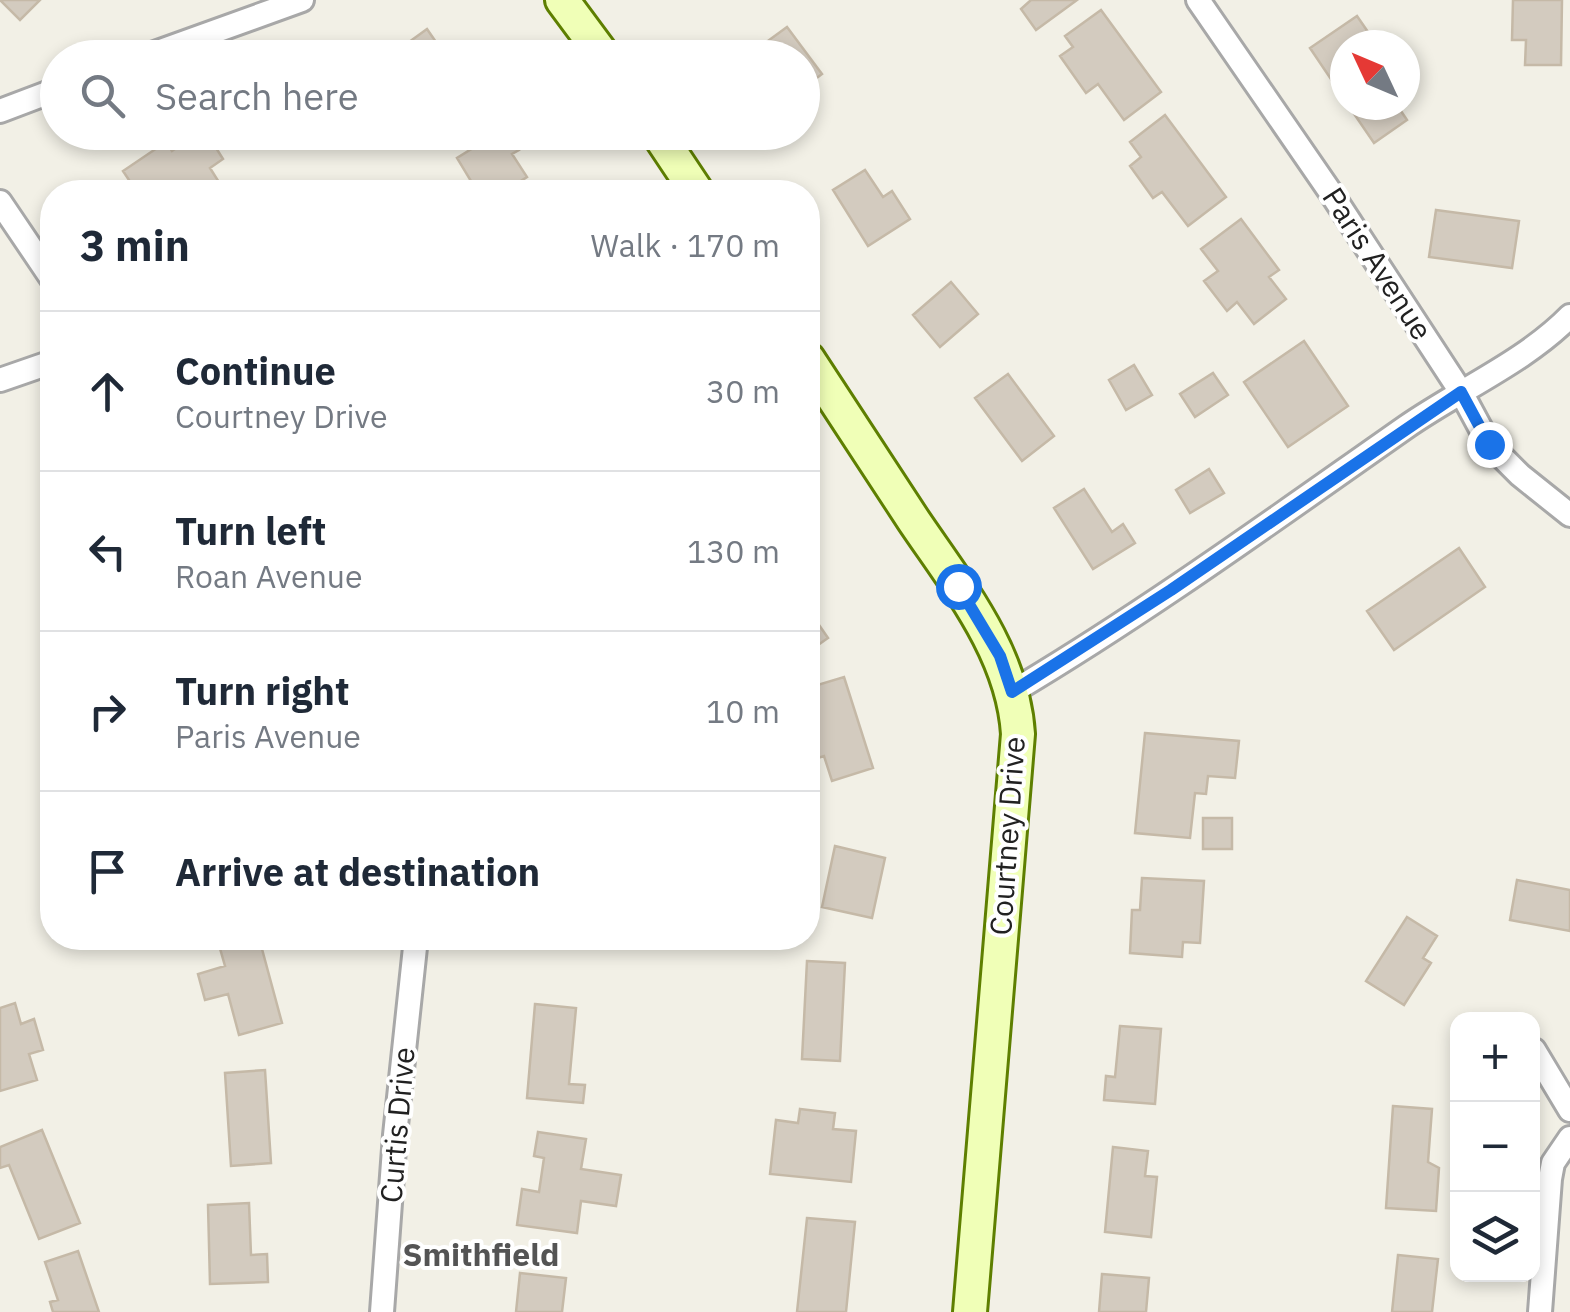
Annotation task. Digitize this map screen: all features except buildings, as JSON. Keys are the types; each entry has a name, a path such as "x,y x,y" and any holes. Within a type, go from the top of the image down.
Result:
{"street":[{"path":"190,40 302,0"},
{"path":"562,0 592,40"},
{"name":"Paris Avenue","path":"1198,0 1332,193 1461,392 1489,444 1570,515"},
{"path":"0,110 40,96"},
{"path":"669,150 689,180"},
{"path":"0,202 40,261"},
{"path":"1012,692 1171,590 1540,341 1570,316"},
{"path":"0,380 40,366"},
{"name":"Courtney Drive","path":"820,377 958,586 1000,656 1012,692 1018,734 970,1312"},
{"name":"Curtis Drive","path":"382,1312 415,950"},
{"path":"1540,1060 1570,1110"},
{"path":"1540,1312 1550,1179 1553,1163 1570,1138"}],"district":[{"name":"Smithfield","path":"481,1255"}],"route":[{"path":"958,586 1000,656 1012,692 1171,590 1461,392 1489,444"}]}
